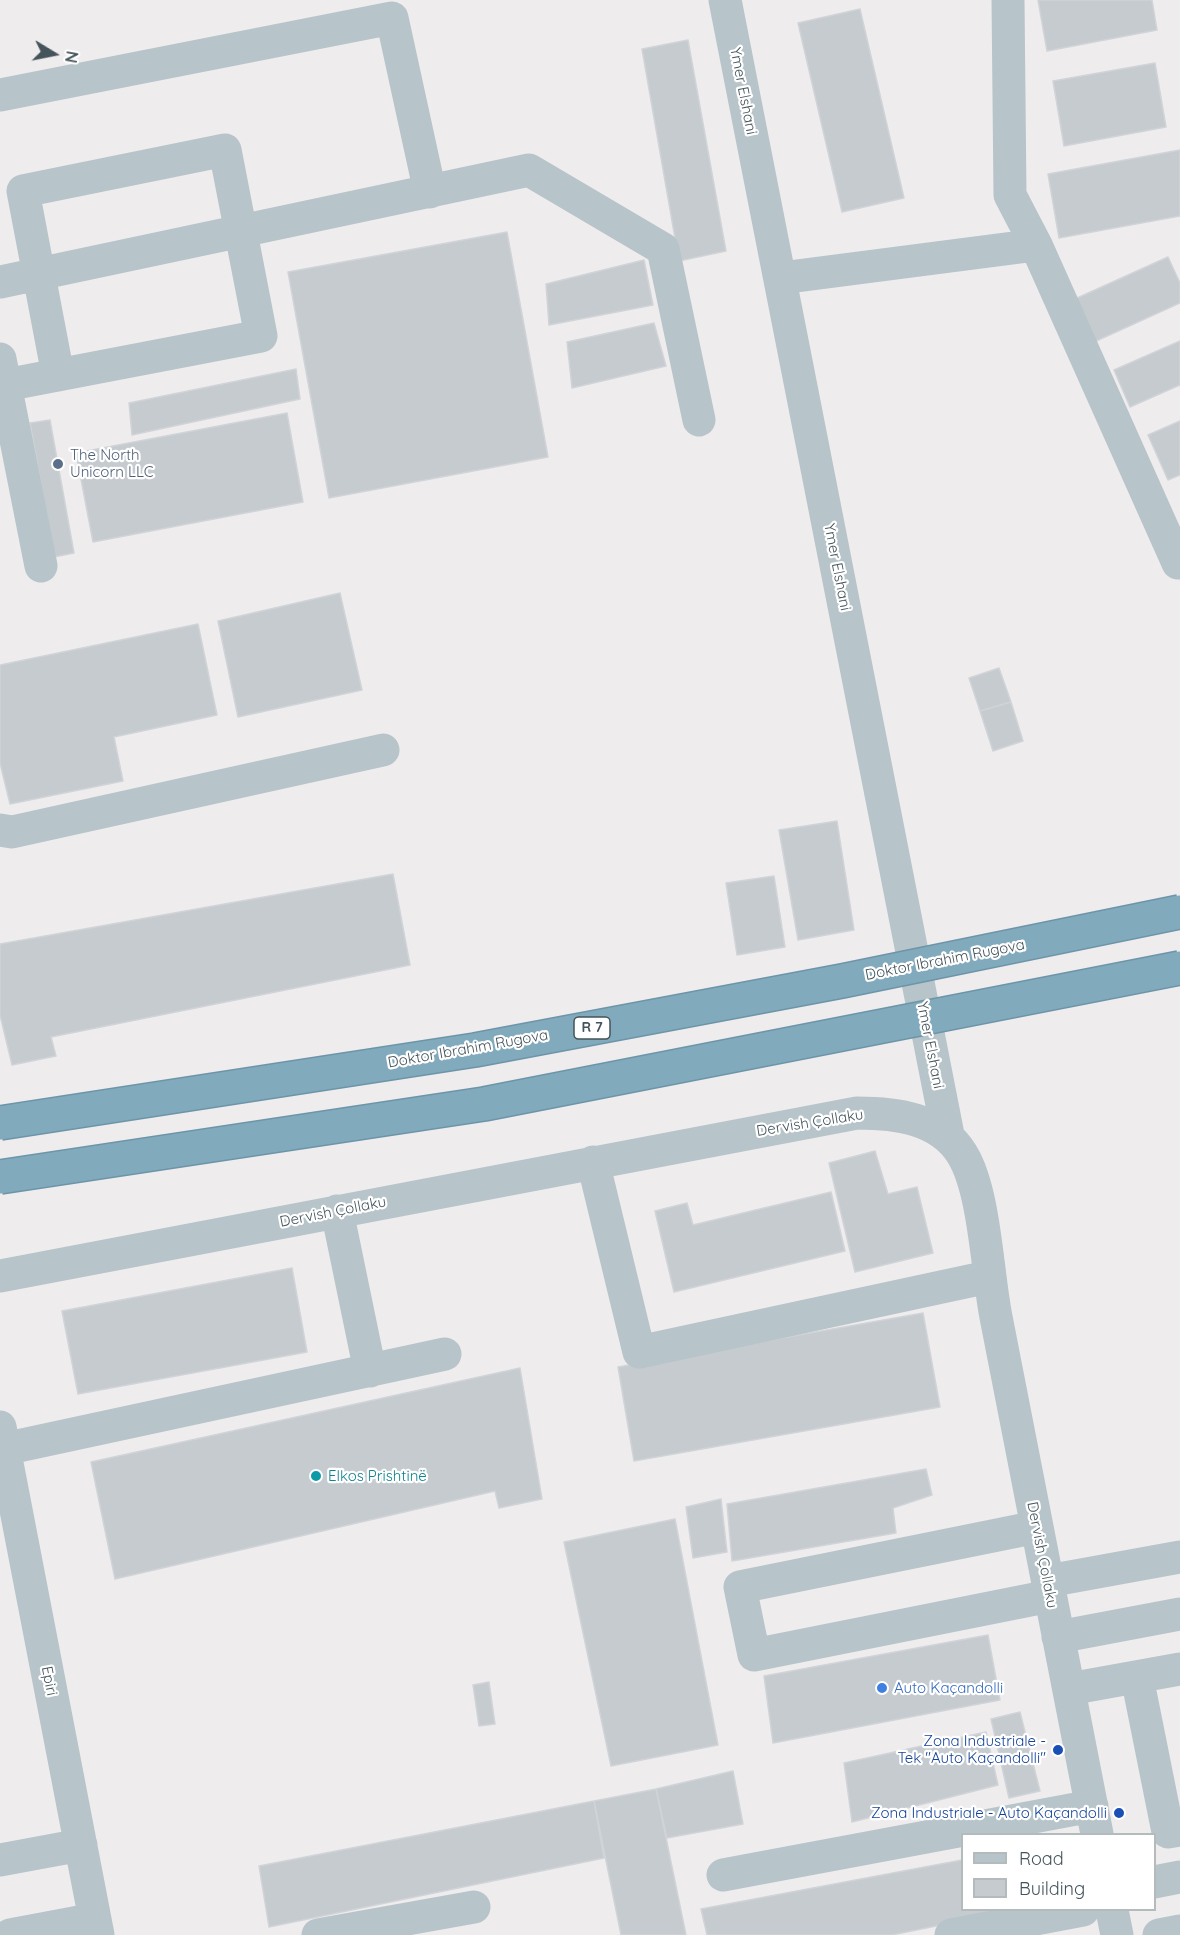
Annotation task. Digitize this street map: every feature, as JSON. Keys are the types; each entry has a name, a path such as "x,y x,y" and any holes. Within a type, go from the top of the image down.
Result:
{"highway":[{"name":"Doktor Ibrahim Rugova","path":"0,1123 475,1050 842,981 1180,912"},
{"path":"0,1177 484,1104 1180,968"}],"street":[{"name":"Ymer Elshani","path":"725,0 948,1135"},
{"path":"1008,0 1010,195 1036,245 1178,563"},
{"path":"0,95 392,18 430,192"},
{"path":"41,566 2,377 58,375 261,336 225,150 23,191 58,375"},
{"path":"0,282 529,170 663,249 699,420"},
{"path":"781,278 1036,245"},
{"path":"0,830 12,832 383,750"},
{"name":"Dervish Çollaku","path":"0,1276 857,1113 904,1117 926,1124 948,1135 962,1154 973,1177 988,1277 1094,1820"},
{"path":"593,1162 639,1352 988,1277"},
{"path":"337,1211 370,1371"},
{"path":"2,1438 370,1371 445,1354"},
{"name":"Epiri","path":"2,1438 97,1927"},
{"path":"1037,1527 740,1587 754,1655 1049,1589 1180,1557"},
{"path":"1058,1637 1180,1614"},
{"path":"1069,1689 1180,1669"},
{"path":"1137,1677 1168,1832 1180,1830"},
{"path":"1006,1833 1094,1820"},
{"path":"723,1875 961,1840"},
{"path":"0,1860 81,1845"},
{"path":"1156,1882 1180,1877"},
{"path":"318,1935 474,1907"},
{"path":"951,1935 1078,1911"},
{"path":"1112,1911 1117,1935"},
{"path":"10,1935 97,1927"},
{"path":"1159,1935 1180,1931"}],"building":[{"path":"1038,0 1152,0 1157,30 1047,51"},
{"path":"860,9 904,198 842,212 798,23"},
{"path":"688,40 726,251 679,261 642,49"},
{"path":"1155,63 1166,127 1064,146 1053,81"},
{"path":"1180,150 1180,216 1059,238 1048,174"},
{"path":"507,232 548,457 329,498 288,272"},
{"path":"1168,257 1180,283 1180,303 1094,342 1075,299"},
{"path":"644,260 653,305 549,325 546,284"},
{"path":"654,323 666,366 572,388 567,342"},
{"path":"1180,341 1180,385 1130,407 1114,370"},
{"path":"296,369 300,399 132,435 129,403"},
{"path":"287,413 303,502 93,542 76,453"},
{"path":"50,420 74,553 54,557 30,423"},
{"path":"1180,421 1180,475 1168,480 1148,435"},
{"path":"340,593 362,690 238,717 218,621"},
{"path":"198,624 217,715 114,737 123,781 10,804 0,763 0,665"},
{"path":"999,668 1011,702 980,711 969,678"},
{"path":"1011,702 1023,741 993,751 980,711"},
{"path":"837,821 854,930 798,940 779,830"},
{"path":"393,874 410,965 51,1037 56,1056 12,1065 0,1015 0,944"},
{"path":"774,876 785,947 737,955 726,883"},
{"path":"875,1151 888,1194 917,1187 933,1253 855,1272 829,1163"},
{"path":"831,1192 845,1251 674,1292 655,1211 687,1203 693,1225"},
{"path":"292,1268 307,1352 78,1394 62,1311"},
{"path":"923,1313 940,1407 634,1461 618,1367"},
{"name":"Elkos Prishtinë","path":"520,1368 542,1499 499,1508 495,1491 115,1579 91,1462"},
{"path":"926,1469 932,1495 893,1508 896,1533 732,1561 727,1504"},
{"path":"721,1499 727,1552 693,1558 686,1507"},
{"path":"675,1519 718,1745 611,1766 564,1542"},
{"name":"Auto Kaçandolli","path":"988,1635 1000,1700 773,1743 764,1676"},
{"path":"489,1682 495,1724 479,1726 473,1685"},
{"path":"1020,1712 1040,1791 1009,1798 991,1719"},
{"path":"986,1732 998,1785 852,1822 844,1763"},
{"path":"733,1771 743,1824 667,1838 656,1789"},
{"path":"656,1789 686,1935 621,1935 594,1801"},
{"path":"594,1801 604,1858 269,1927 259,1866"},
{"path":"961,1860 961,1911 989,1911 990,1915 892,1935 707,1935 701,1909"}],"place":[{"name":"The North Unicorn LLC","path":"58,464"},
{"name":"Elkos Prishtinë","path":"316,1476"},
{"name":"Auto Kaçandolli","path":"882,1688"},
{"name":"Zona Industriale - Tek \"Auto Kaçandolli\"","path":"1058,1750"},
{"name":"Zona Industriale - Auto Kaçandolli","path":"1119,1813"}]}
